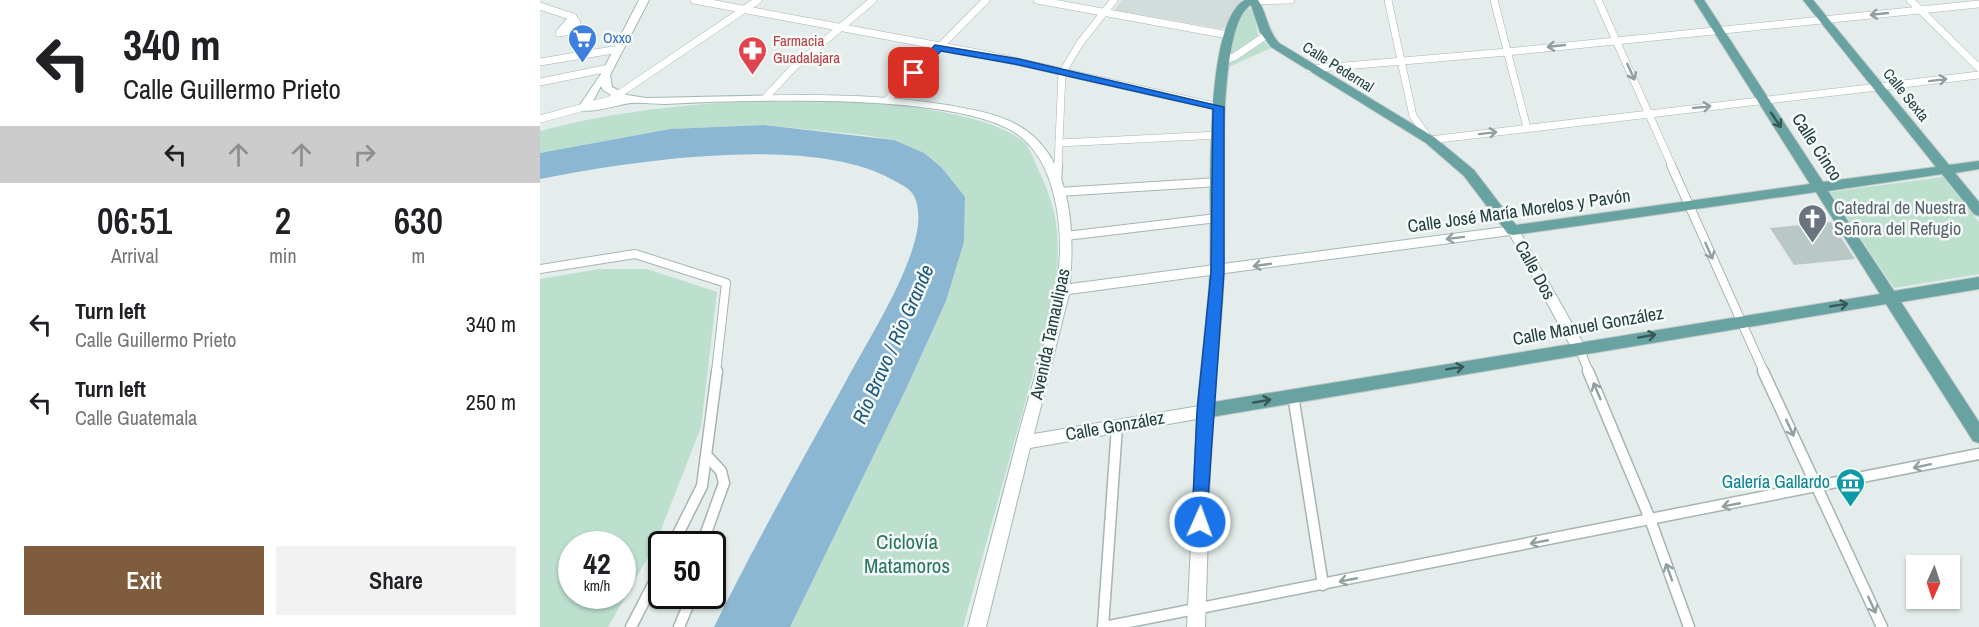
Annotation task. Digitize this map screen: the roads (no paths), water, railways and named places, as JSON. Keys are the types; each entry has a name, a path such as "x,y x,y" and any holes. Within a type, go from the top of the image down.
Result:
{"main road":[{"name":"Calle Cinco","path":"1699,0 1979,436"},
{"name":"Calle Sexta","path":"1808,0 1979,211"},
{"path":"1205,411 1217,272 1218,135 1222,60 1228,35 1241,6 1253,1 1258,6 1265,36"},
{"name":"Calle Pedernal","path":"1265,36 1310,69 1430,140"},
{"name":"Calle Dos","path":"1430,140 1469,173 1513,230"},
{"name":"Calle José María Morelos y Pavón","path":"1513,230 1979,165"},
{"name":"Calle Manuel González","path":"1205,411 1740,320 1979,283"}],"street":[{"path":"583,108 590,101 595,83 607,72 644,0"},
{"path":"694,0 1019,62 1219,107"},
{"path":"540,119 617,96 758,0"},
{"path":"766,97 795,66 873,0"},
{"path":"888,99 986,0"},
{"path":"1037,0 1228,35"},
{"path":"1114,0 1080,43 1062,73 1057,189 1218,182"},
{"path":"1253,1 1291,0"},
{"name":"Calle Dos","path":"1388,0 1413,116 1430,140"},
{"path":"1494,0 1527,128"},
{"path":"1598,0 1740,320 1882,627"},
{"path":"1910,0 1979,68"},
{"path":"1310,69 1508,52 1979,4"},
{"path":"541,7 573,17"},
{"path":"1222,60 1234,57 1265,36"},
{"path":"540,62 619,50"},
{"path":"607,72 607,88 617,96"},
{"path":"540,82 607,72"},
{"path":"1430,140 1979,75"},
{"name":"Avenida Tamaulipas","path":"617,96 645,99 832,96 888,99 968,112 1012,126 1037,148 1057,189 1066,236 1063,290 976,627"},
{"path":"583,108 645,99"},
{"path":"1059,143 1218,135"},
{"path":"1066,236 1217,218"},
{"name":"Calle Dos","path":"1513,230 1579,348 1650,519 1689,627"},
{"name":"Calle José María Morelos y Pavón","path":"1063,290 1217,272 1513,230"},
{"path":"540,269 635,254 726,283 702,486 680,531"},
{"path":"1293,395 1323,585"},
{"path":"1196,619 1205,411"},
{"name":"Calle González","path":"1025,442 1205,411"},
{"path":"1117,426 1104,627 1196,619 1323,585 1979,454"},
{"path":"707,456 721,471 724,483 707,531"},
{"path":"631,627 648,594"},
{"path":"679,627 687,609"}],"water":[{"name":"Río Bravo / Rio Grande","path":"764,125 894,140 924,153 942,168 965,197 964,242 946,301 906,389 790,627 714,627 723,609 726,609 726,603 745,565 904,273 918,227 916,200 905,186 858,166 816,157 769,154 670,159 540,179 540,153 670,129"}],"place":[{"name":"Oxxo","path":"582,64"},
{"name":"Farmacia Guadalajara","path":"752,76"},
{"name":"Catedral de Nuestra Señora del Refugio","path":"1813,244"},
{"name":"Galería Gallardo","path":"1851,508"}],"park label":[{"name":"Ciclovía Matamoros","path":"907,554"}]}
